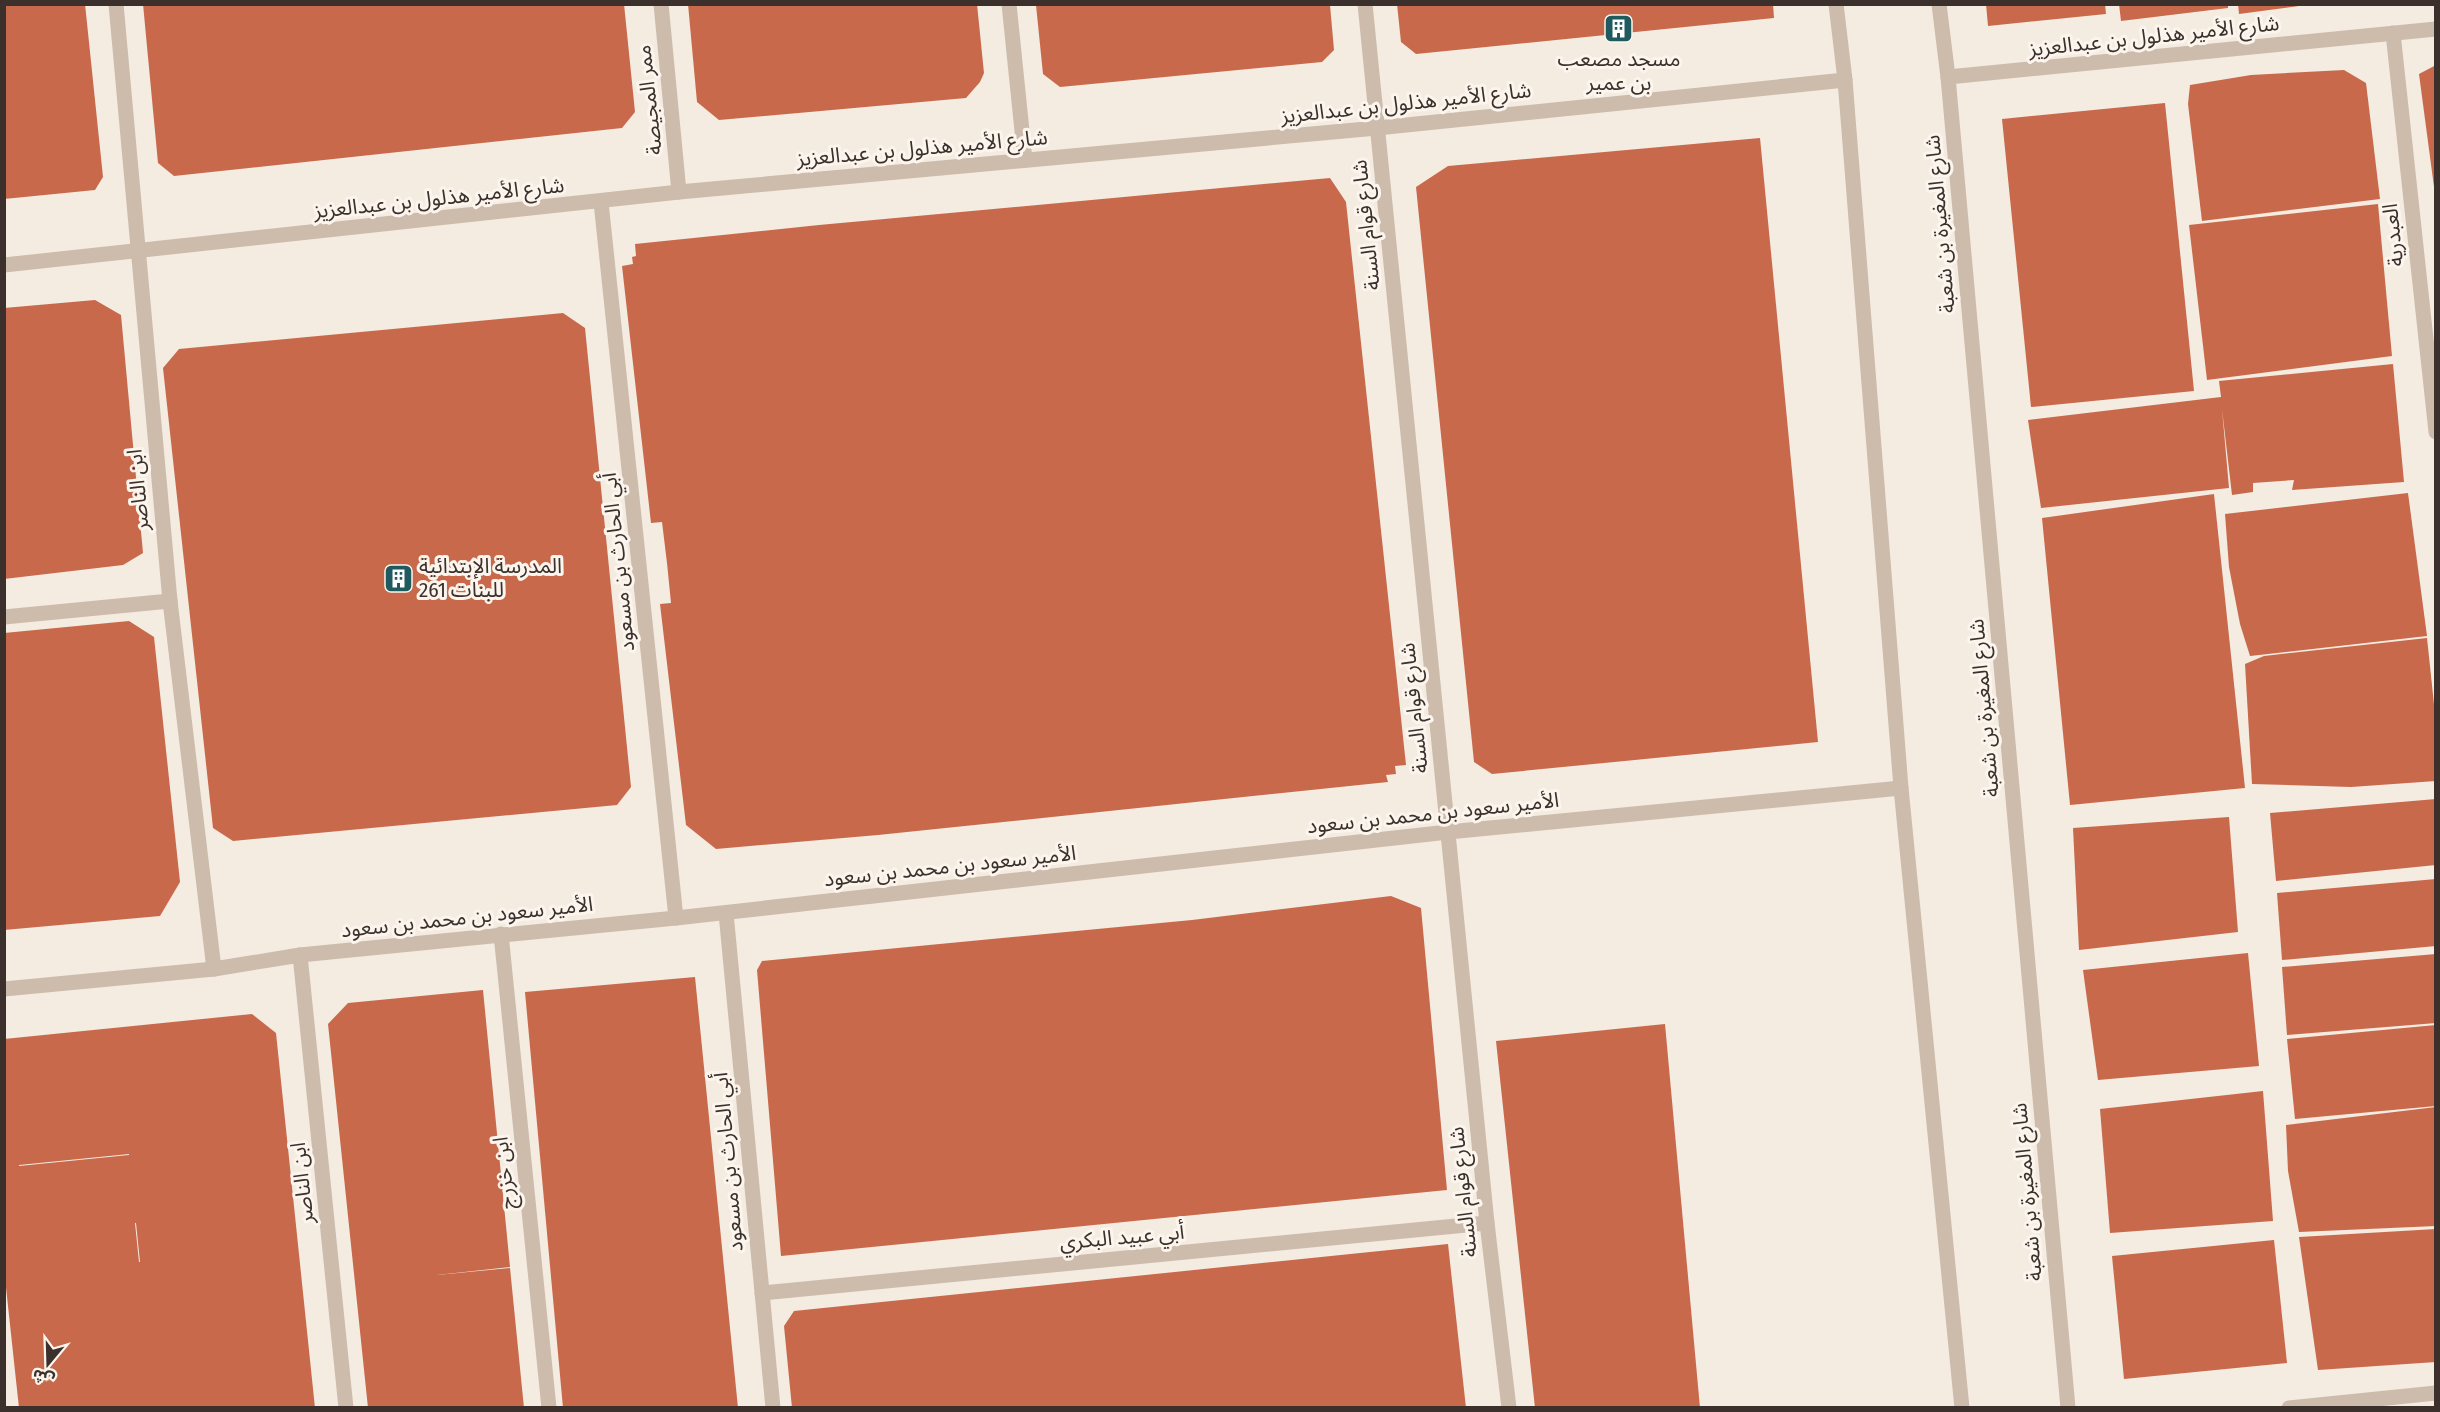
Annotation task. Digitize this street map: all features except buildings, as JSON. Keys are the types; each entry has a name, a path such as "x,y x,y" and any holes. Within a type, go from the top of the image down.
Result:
{"street":[{"name":"ابن الناصر","path":"116,4 170,601 214,969"},
{"name":"ممر المجيصة","path":"661,4 679,192"},
{"path":"1009,4 1025,160"},
{"name":"شارع قوام السنة","path":"1365,4 1487,1223 1509,1407"},
{"path":"1836,4 1845,80 1901,788 1962,1407"},
{"name":"شارع المغيرة بن شعبة","path":"1940,4 2068,1407"},
{"name":"شارع الأمير هذلول بن عبدالعزيز","path":"1948,77 2436,29"},
{"name":"العبدرية","path":"2393,33 2436,432"},
{"name":"شارع الأمير هذلول بن عبدالعزيز","path":"4,265 679,192 1377,128 1845,80"},
{"name":"أبي الحارث بن مسعود","path":"601,202 676,918"},
{"path":"4,617 170,601"},
{"name":"الأمير سعود بن محمد بن سعود","path":"4,989 214,969 300,954 726,913 1448,832 1901,788"},
{"name":"أبي الحارث بن مسعود","path":"726,913 773,1407"},
{"name":"ابن خزرج","path":"501,934 549,1407"},
{"name":"ابن الناصر","path":"300,954 346,1407"},
{"name":"أبي عبيد البكري","path":"762,1293 1487,1223"},
{"path":"2289,1407 2436,1393"}],"place":[{"name":"مسجد مصعب بن عمير","path":"1619,28"},
{"name":"المدرسة الإبتدائية 261 للبنات","path":"398,578"}]}
